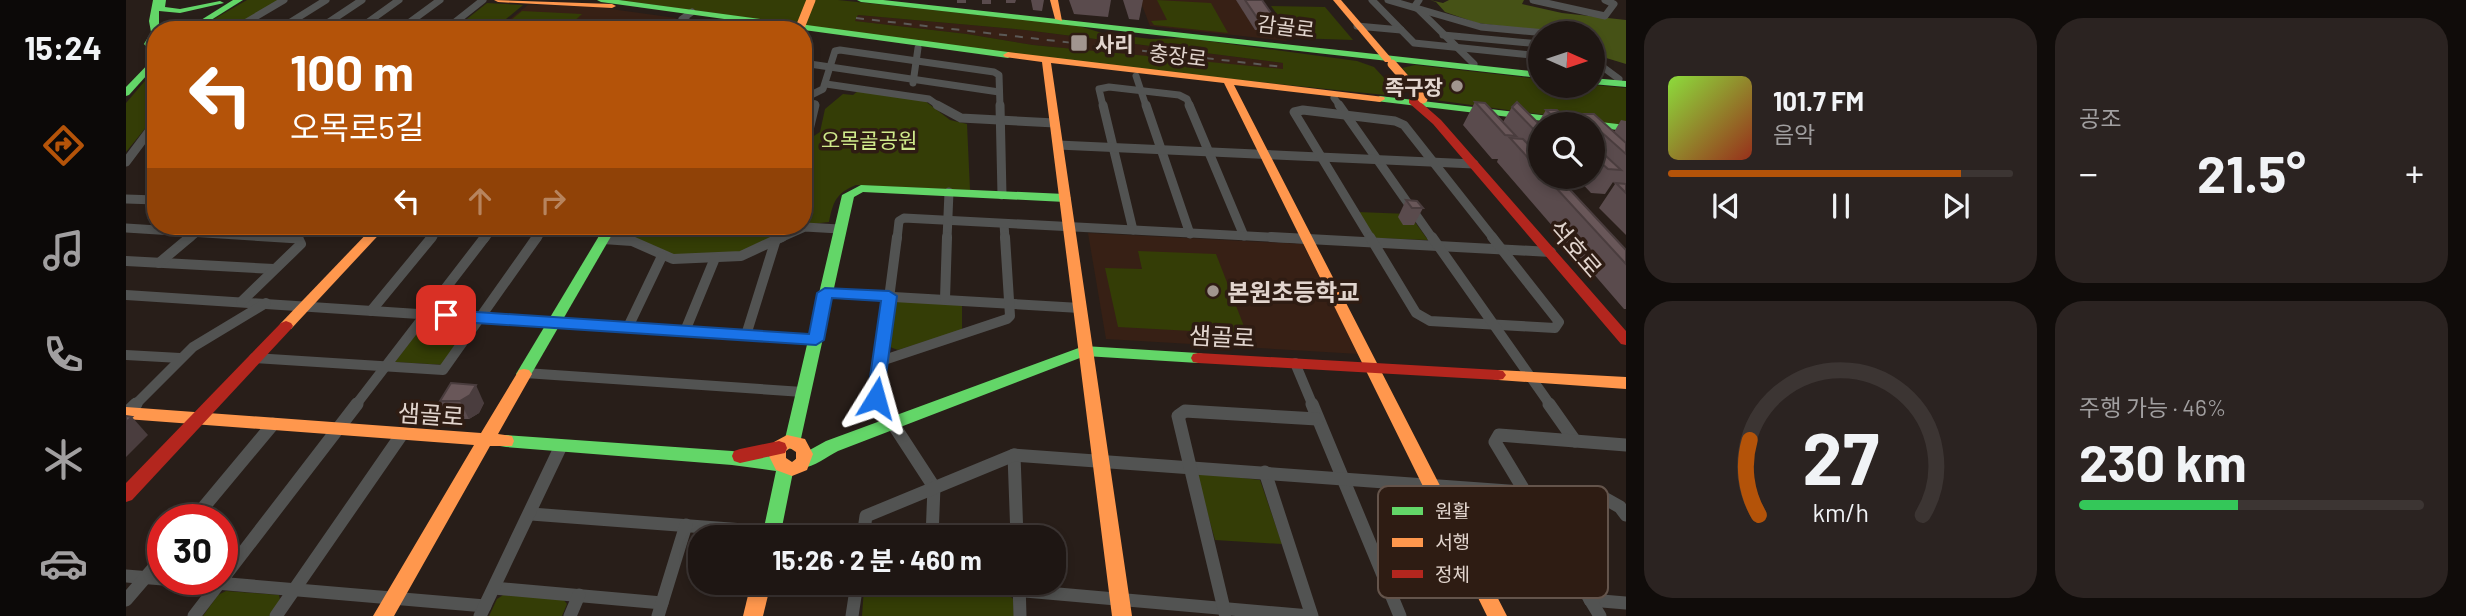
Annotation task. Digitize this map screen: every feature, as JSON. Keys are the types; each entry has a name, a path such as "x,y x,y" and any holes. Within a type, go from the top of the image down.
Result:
{"street":[{"path":"153,21 157,0"},
{"path":"162,0 161,9 172,12 222,1"},
{"path":"204,21 239,0"},
{"path":"248,21 284,0"},
{"path":"292,21 326,0"},
{"path":"330,21 362,0"},
{"path":"384,0 398,1"},
{"path":"411,21 440,0"},
{"path":"456,21 483,0"},
{"name":"충장로","path":"498,0 596,4 688,14"},
{"name":"충장로","path":"601,0 739,21"},
{"path":"801,21 811,0"},
{"name":"감골로","path":"861,0 1382,58 1474,64 1528,71"},
{"name":"감골로","path":"876,0 1382,58 1528,72"},
{"path":"1054,0 1059,19"},
{"path":"1329,0 1382,58"},
{"path":"1336,0 1382,58"},
{"path":"1373,0 1414,43 1528,55"},
{"path":"1388,0 1417,3 1481,27 1528,31"},
{"path":"1533,0 1605,16 1614,4 1605,0"},
{"path":"1559,6 1565,0"},
{"path":"191,21 222,1"},
{"path":"370,21 398,1"},
{"path":"1417,3 1443,34 1474,64"},
{"path":"686,21 682,19 688,14"},
{"path":"1357,26 1401,30"},
{"name":"충장로","path":"812,30 1046,63 1626,128"},
{"name":"충장로","path":"812,32 918,54 1046,63 1139,83 1228,84 1423,106 1528,123"},
{"path":"1443,34 1528,43"},
{"path":"812,95 823,89 835,51 840,50 918,54 994,72 999,75 1002,195"},
{"path":"912,97 918,54"},
{"path":"126,76 147,57"},
{"name":"석호로","path":"1382,58 1626,340"},
{"path":"126,93 147,62"},
{"path":"1046,63 1122,616"},
{"path":"812,64 999,92"},
{"path":"1605,73 1623,81"},
{"path":"1139,83 1190,233"},
{"path":"1133,230 1099,89 1139,83 1187,99 1244,236"},
{"path":"826,84 929,99 955,117 1055,123"},
{"path":"1228,84 1374,368 1430,484"},
{"path":"1334,98 1575,441"},
{"path":"812,103 816,104 812,120"},
{"path":"1303,110 1395,121 1404,125 1559,322 1555,328 1430,321 1416,313 1321,157 1294,112 1303,110"},
{"path":"1605,133 1626,135"},
{"path":"126,162 147,134"},
{"path":"1058,145 1474,164"},
{"path":"783,466 775,459 791,445 848,195 861,188 1065,198"},
{"path":"945,299 950,192"},
{"path":"126,199 147,199"},
{"path":"932,525 934,487 876,398 899,221 904,218 1551,252"},
{"path":"881,361 1010,316 1004,224"},
{"path":"812,227 839,229"},
{"path":"126,228 147,228"},
{"path":"159,263 193,235"},
{"path":"241,302 301,244 298,238 265,235"},
{"path":"126,495 371,235"},
{"path":"370,311 433,235"},
{"path":"238,558 487,235"},
{"path":"254,358 385,368 447,368 539,235"},
{"path":"383,616 605,235"},
{"path":"615,235 673,259 741,256 786,235"},
{"path":"746,335 776,239"},
{"path":"628,327 662,256"},
{"path":"685,331 715,258"},
{"path":"126,261 274,269"},
{"path":"825,293 1080,308"},
{"path":"126,295 816,340"},
{"name":"샘골로","path":"126,413 193,346 266,303"},
{"name":"샘골로","path":"783,466 795,467 832,446 1084,351 1626,383"},
{"path":"126,355 180,358"},
{"path":"1295,363 1378,564"},
{"path":"525,373 803,392"},
{"path":"1225,612 1178,416 1185,411 1317,419"},
{"name":"샘골로","path":"126,413 732,457"},
{"path":"206,504 273,424"},
{"path":"276,616 402,434"},
{"path":"1522,486 1495,442 1499,435 1626,445"},
{"path":"791,445 806,451 803,462"},
{"path":"732,457 791,445 832,446"},
{"path":"238,584 393,599 483,611 561,446"},
{"path":"1014,455 1017,525"},
{"path":"865,525 866,516 1014,455 1457,486"},
{"path":"732,457 783,466"},
{"path":"773,525 783,466"},
{"path":"1066,593 1225,612 1311,616 1265,472"},
{"path":"1608,500 1620,507 1626,515"},
{"path":"494,588 579,595 660,609 686,525 531,514"},
{"path":"126,576 146,577"},
{"path":"126,600 146,577"},
{"path":"194,616 210,595"},
{"path":"570,616 579,595"},
{"path":"753,616 758,595"},
{"path":"852,616 855,595"},
{"path":"1019,595 1020,616"},
{"path":"1392,598 1400,616"},
{"path":"1487,598 1496,616"},
{"path":"1590,600 1626,603"},
{"path":"1590,600 1600,616"}],"shaded area":[{"path":"1140,0 1259,0 1287,41 1150,26"},
{"path":"528,5 589,6 676,18 672,21 507,21"},
{"path":"858,15 1025,30 1283,63 1283,70 1033,45 967,34 854,21"},
{"name":"본원초등학교","path":"1088,233 1303,244 1359,354 1106,339"}],"green space":[{"path":"247,0 282,0 247,21 211,21"},
{"path":"619,0 838,0 1076,25 1102,33 1151,39 1185,38 1357,61 1374,67 1398,93 1395,96 1084,64 812,27 812,21 772,21","holes":["858,15 1025,30 1283,63 1283,69 1033,45 855,21"]},
{"path":"1157,0 1211,3 1228,33 1154,25 1151,21 1167,20"},
{"path":"1430,0 1443,3 1449,0 1524,0 1522,4 1562,13 1626,20 1626,64 1605,58 1605,21 1528,21 1528,29 1477,23 1445,12 1436,2"},
{"path":"487,3 523,5 504,21 464,21"},
{"path":"1271,6 1325,7 1353,40 1294,38"},
{"path":"522,11 582,14 575,21 510,21"},
{"path":"1415,65 1528,78 1528,98 1605,98 1605,86 1626,88 1626,126 1605,123 1605,112 1528,113 1435,100 1423,92 1402,68"},
{"path":"147,78 147,126 126,152 126,103"},
{"name":"오목골공원","path":"859,90 925,101 950,120 967,124 970,190 856,185 836,199 829,222 812,224 812,137 820,132 825,109 843,94 853,95"},
{"path":"1358,212 1409,214 1428,240 1375,238"},
{"path":"781,235 736,255 668,256 621,236"},
{"path":"1138,251 1216,254 1247,334 1118,327 1105,268 1142,269"},
{"path":"894,302 962,302 962,330 898,350 890,347"},
{"path":"425,322 471,322 446,365 395,362"},
{"path":"1200,473 1260,480 1282,544 1215,540 1197,476"},
{"path":"238,592 279,595 280,600 269,616 203,616 218,595 238,595"},
{"path":"503,595 563,599 567,604 562,616 489,616 497,599"},
{"path":"864,595 1009,595 1013,599 1014,616 862,616"}],"building":[{"path":"1245,0 1262,0 1276,20 1258,19"},
{"path":"1475,102 1485,103 1516,136 1505,135"},
{"path":"1517,102 1528,113 1528,124 1512,107"},
{"path":"1605,124 1626,143 1626,154 1605,135"},
{"path":"1510,138 1523,139 1528,144 1528,158"},
{"path":"1605,155 1621,170 1605,166"},
{"path":"1616,183 1626,184 1626,193"},
{"path":"1557,189 1569,189 1626,250 1626,264"},
{"path":"1406,200 1417,201 1423,208 1412,208"},
{"path":"451,383 476,385 470,395 460,401 440,401"}],"railway":[{"path":"856,18 1283,67"}],"traffic: fast":[{"path":"153,21 157,0"},
{"path":"162,0 161,9 180,11 220,3"},
{"path":"204,21 239,0"},
{"path":"601,0 756,21"},
{"path":"861,0 1528,74"},
{"path":"812,29 1008,55"},
{"path":"126,93 147,69"},
{"path":"1605,82 1626,84"},
{"path":"1380,99 1626,128"},
{"path":"792,443 848,195 861,188 1065,198"},
{"path":"524,374 606,235"},
{"path":"803,462 832,446 1084,351 1198,358"},
{"path":"506,441 732,458 781,465"},
{"path":"773,525 785,467"}],"traffic: slow":[{"path":"498,0 612,6"},
{"path":"803,21 811,0"},
{"path":"1054,0 1059,19"},
{"path":"1337,0 1388,60"},
{"path":"1008,55 1380,99"},
{"path":"1046,60 1122,616"},
{"path":"1392,64 1423,99"},
{"path":"1228,82 1432,486"},
{"path":"286,326 372,235"},
{"path":"383,616 524,374"},
{"path":"1498,375 1626,383"},
{"path":"126,413 506,441"},
{"path":"791,441 801,445 805,455 801,465 791,469 781,465 777,455 781,445 791,441"},
{"path":"753,616 758,595"},
{"path":"1488,598 1497,616"}],"traffic: jam":[{"path":"1413,101 1437,122 1626,340"},
{"path":"126,495 286,326"},
{"path":"1198,358 1498,375"},
{"path":"740,456 779,448"}],"place":[{"name":"사리","path":"1079,43"},
{"name":"족구장","path":"1457,86"},
{"name":"본원초등학교","path":"1213,291"}],"route":[{"path":"446,315 816,340 825,293 889,296 876,398"}]}
